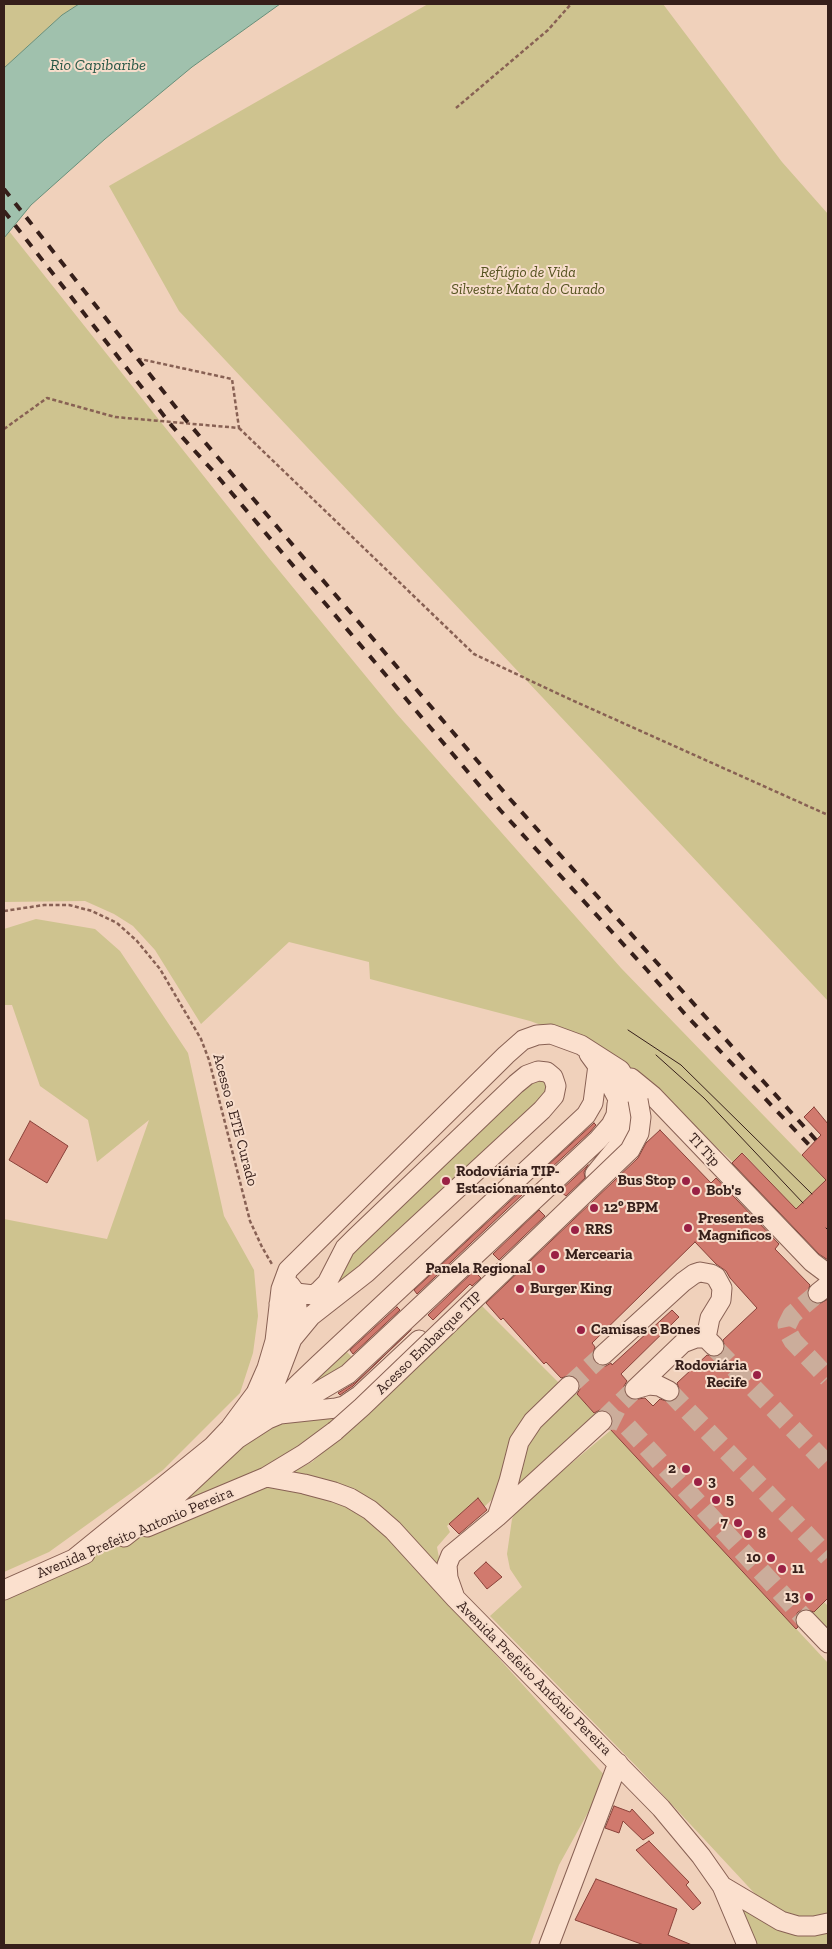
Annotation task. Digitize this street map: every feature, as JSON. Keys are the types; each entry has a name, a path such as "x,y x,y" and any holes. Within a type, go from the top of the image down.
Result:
{"street":[{"name":"TI Tip","path":"290,1285 288,1270 296,1261 506,1055 523,1040 537,1035 552,1034 581,1045 620,1070 653,1096 812,1262 828,1274"},
{"path":"274,1416 336,1408 352,1402 585,1184 607,1161 618,1146 622,1130 622,1112 618,1099 598,1066 581,1045"},
{"path":"274,1416 295,1387 586,1115 593,1103 598,1066"},
{"name":"Acesso Embarque TIP","path":"266,1478 304,1454 335,1431 362,1407 630,1150 640,1133 641,1117 638,1100 620,1070"},
{"path":"290,1285 314,1295 326,1283 345,1248 516,1084 527,1075 538,1071 547,1072 553,1077 556,1086 554,1096 542,1110 366,1273 311,1316 292,1339"},
{"path":"237,1439 348,1374 598,1140 611,1125 616,1115 618,1099"},
{"path":"604,1355 683,1282 700,1272 711,1274 716,1277 722,1288 721,1300 710,1318 710,1343 696,1338 683,1343 635,1389 649,1385 659,1386 669,1391"},
{"path":"74,1559 212,1447 241,1413 256,1393 267,1368 275,1342 279,1304 290,1285"},
{"path":"124,1537 176,1496 237,1439 259,1415 273,1389 292,1339 297,1308 290,1285"},
{"path":"497,1517 519,1442 533,1421 569,1386"},
{"path":"455,1598 448,1578 447,1565 451,1555 497,1517 602,1421"},
{"name":"Avenida Prefeito Antonio Pereira","path":"4,1590 124,1537 266,1478"},
{"name":"Avenida Prefeito Antônio Pereira","path":"266,1478 334,1492 350,1498 370,1510 393,1530 455,1598 661,1808 701,1856 722,1886 747,1945"},
{"path":"806,1620 828,1643"},
{"path":"549,1945 618,1763"},
{"path":"722,1886 781,1921 798,1926 814,1926 828,1922"}],"path":[{"path":"456,108 548,30 571,4"},
{"path":"140,358 232,379 239,428 474,654 828,815"},
{"path":"4,429 47,398 115,418 239,428"},
{"name":"Acesso a ETE Curado","path":"4,911 44,905 69,905 92,911 117,923 137,941 160,969 201,1038 209,1060 250,1221 268,1259 290,1285"}],"green space":[{"path":"4,4 79,4 62,15 4,68"},
{"name":"Refúgio de Vida Silvestre Mata do Curado","path":"428,4 663,4 782,162 828,214 828,1001 179,311 109,186"},
{"path":"9,231 268,557 396,713 621,968 826,1180 796,1209 743,1153 733,1162 675,1109 569,1035 530,1021 370,979 369,962 289,942 201,1024 155,950 133,926 114,914 85,901 4,902 4,238"},
{"path":"36,919 95,929 120,951 188,1053 224,1216 254,1270 258,1316 253,1353 240,1393 163,1470 49,1552 4,1572 4,1219 107,1239 149,1120 97,1162 88,1120 40,1086 12,1005 4,1005 4,929"},
{"path":"543,1075 553,1086 459,1183 335,1287 347,1255 530,1077"},
{"path":"480,1304 564,1388 521,1431 500,1492 484,1507 477,1499 447,1526 450,1532 437,1547 443,1580 405,1533 284,1476 312,1462"},
{"path":"345,1350 357,1362 295,1393"},
{"path":"572,1389 600,1419 516,1494 521,1456 530,1430"},
{"path":"347,1413 263,1474 181,1502 213,1469 267,1426"},
{"path":"611,1430 828,1663 828,1920 813,1924 771,1911 638,1768 490,1616 522,1587 510,1569 507,1554 512,1519 517,1509"},
{"path":"266,1486 339,1500 374,1520 607,1778 559,1865 530,1945 4,1945 4,1595 129,1536"},
{"path":"824,1602 828,1606 828,1639 808,1618"},
{"path":"734,1900 828,1929 828,1945 752,1945"}],"water":[{"name":"Rio Capibaribe","path":"79,4 280,4 192,67 105,139 31,205 4,238 4,68 62,15"}],"building":[{"path":"814,1107 828,1124 828,1260 819,1254 732,1163 742,1153 796,1209 826,1180 802,1155 821,1135 804,1117"},
{"path":"30,1121 68,1146 47,1183 9,1160"},
{"path":"594,1123 596,1125 590,1132 550,1169 547,1166"},
{"name":"Rodoviária Recife","path":"660,1130 711,1183 716,1178 779,1244 775,1249 810,1285 807,1294 810,1300 819,1304 828,1299 828,1598 814,1612 804,1609 798,1612 795,1617 798,1627 796,1629 610,1429 613,1419 610,1413 600,1410 594,1413 577,1394 580,1389 577,1379 572,1375 561,1378 546,1362 544,1364 503,1318 501,1320 486,1303 638,1158 646,1143","holes":["695,1242 716,1264 726,1271 757,1308 723,1340 725,1348 722,1354 716,1357 707,1355 677,1383 680,1391 676,1400 669,1402 660,1399 653,1406 645,1398 631,1400 624,1393 624,1386 627,1381 621,1374 679,1317 672,1310 612,1365 611,1363 606,1366 600,1366 595,1363 592,1357 595,1347 592,1343"]},
{"path":"588,1165 584,1172 585,1178 566,1196 560,1191"},
{"path":"521,1191 523,1194 417,1294 414,1290"},
{"path":"539,1210 545,1216 499,1260 493,1254"},
{"path":"474,1271 481,1278 472,1286 470,1284 433,1320 428,1315"},
{"path":"397,1307 400,1310 353,1354 350,1350"},
{"path":"411,1330 353,1386 340,1395 338,1393 356,1382"},
{"path":"478,1498 487,1510 459,1534 449,1524"},
{"path":"486,1562 502,1577 487,1589 474,1573"},
{"path":"614,1806 630,1812 632,1809 654,1833 643,1840 623,1821 619,1833 605,1828"},
{"path":"649,1841 689,1882 686,1885 701,1903 693,1910 636,1850"},
{"path":"596,1879 677,1909 668,1935 692,1945 644,1945 575,1920"}],"tunnel":[{"path":"818,1293 792,1315 787,1325 793,1341 828,1378"},
{"path":"715,1348 828,1465"},
{"path":"569,1386 603,1355"},
{"path":"602,1421 635,1389"},
{"path":"669,1391 828,1557"},
{"path":"602,1421 616,1420 626,1425 806,1620"}],"tram line":[{"path":"628,1030 681,1065 812,1194"},
{"path":"656,1055 704,1098 803,1203"}],"railway":[{"path":"4,189 185,419 510,799 816,1140"},
{"path":"4,211 172,426 213,471 501,811 684,1013 810,1146"}],"place":[{"name":"Rodoviária TIP- Estacionamento","path":"446,1181"},
{"name":"Bus Stop","path":"686,1181"},
{"name":"Bob's","path":"696,1191"},
{"name":"12º BPM","path":"594,1208"},
{"name":"Presentes Magnificos","path":"688,1228"},
{"name":"RRS","path":"575,1230"},
{"name":"Mercearia","path":"555,1255"},
{"name":"Panela Regional","path":"541,1269"},
{"name":"Burger King","path":"520,1289"},
{"name":"Camisas e Bones","path":"581,1330"},
{"name":"Rodoviária Recife","path":"757,1375"},
{"name":"2","path":"686,1469"},
{"name":"3","path":"698,1482"},
{"name":"5","path":"716,1500"},
{"name":"7","path":"738,1523"},
{"name":"8","path":"748,1534"},
{"name":"10","path":"771,1558"},
{"name":"11","path":"782,1569"},
{"name":"13","path":"809,1597"}]}
